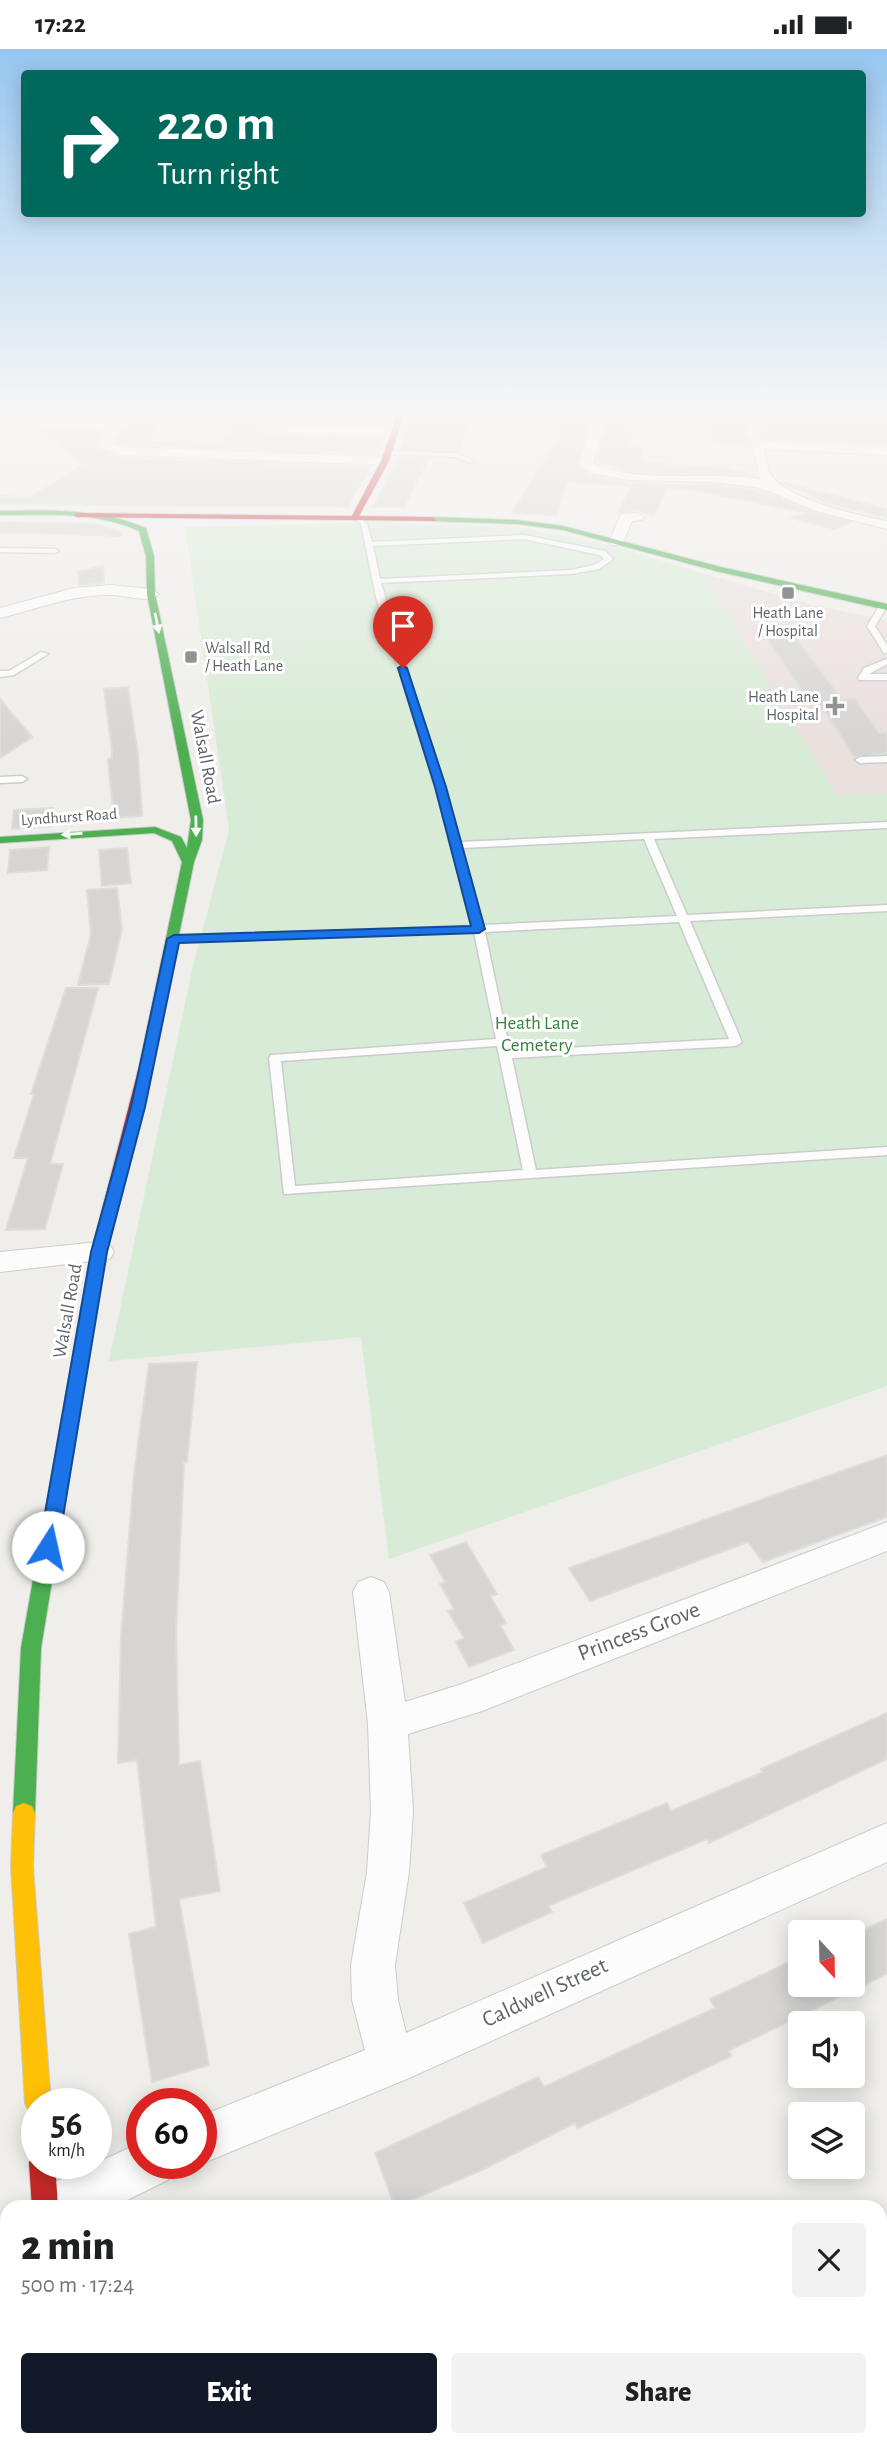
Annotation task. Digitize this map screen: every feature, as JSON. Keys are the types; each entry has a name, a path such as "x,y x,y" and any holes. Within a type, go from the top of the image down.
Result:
{"main road":[{"name":"Walsall Road","path":"36,2088 11,1868 31,1648 99,1252 138,1107 188,862 196,840 197,820 151,594 150,556 143,530 136,525"},
{"path":"150,556 156,528 160,525"},
{"path":"539,525 563,528 720,569 885,607"},
{"name":"Lyndhurst Road","path":"140,829 172,815 191,789"},
{"name":"Lyndhurst Road","path":"0,840 140,829 165,833 177,839 188,862"},
{"path":"44,2179 45,2200"}],"street":[{"path":"617,542 623,525"},
{"path":"0,613 78,590 100,588 151,594"},
{"path":"0,1262 99,1252"},
{"name":"Princess Grove","path":"388,1724 468,1699 887,1536"},
{"path":"371,1592 388,1724 392,1811 388,1872 373,1965 375,2000 391,2063"},
{"name":"Caldwell Street","path":"217,2134 391,2063 887,1842"},
{"path":"73,2200 126,2175"}],"lane":[{"path":"364,525 377,581 479,929 530,1174"},
{"path":"369,544 524,537 603,553 609,559 596,567 571,572 377,581"},
{"path":"0,550 55,551"},
{"path":"885,607 871,626 887,651"},
{"path":"0,674 11,673 44,654"},
{"path":"887,661 867,670 863,677 887,677"},
{"path":"860,761 887,759"},
{"path":"0,781 22,779"},
{"path":"456,845 887,825"},
{"path":"648,836 736,1042 275,1058 289,1191 887,1151"},
{"path":"174,939 479,929 887,908"}],"shaded area":[{"name":"Heath Lane Hospital","path":"702,573 812,605 887,620 887,793 837,795"}],"green space":[{"name":"Heath Lane Cemetery","path":"434,525 519,527 614,546 702,573 837,795 887,793 887,1386 389,1559 361,1337 109,1361 193,966 229,830 185,527"}],"building":[{"path":"0,525 98,525 121,532 121,536 0,532"},
{"path":"818,525 844,525 834,529"},
{"path":"103,566 104,583 79,585 78,572"},
{"path":"790,631 842,699 855,699 879,733 887,732 887,753 854,757 825,711 816,712 763,632"},
{"path":"128,687 138,756 142,816 114,818 108,759 112,758 112,751 104,689"},
{"path":"0,699 32,737 0,758"},
{"path":"53,808 51,826 12,829 14,810"},
{"path":"49,847 47,870 8,873 10,850"},
{"path":"127,848 131,883 102,886 99,850"},
{"path":"117,888 122,929 109,984 78,985 91,934 87,890"},
{"path":"66,988 98,988 50,1164 63,1164 45,1229 6,1230 28,1158 14,1158 34,1094 31,1094"},
{"path":"197,1362 187,1462 184,1462 176,1631 179,1765 200,1761 220,1891 179,1899 209,2065 152,2082 129,1934 156,1927 137,1760 118,1763 121,1637 134,1474 149,1364"},
{"path":"887,1455 887,1517 763,1562 748,1542 590,1601 569,1568"},
{"path":"466,1542 497,1594 490,1596 506,1623 500,1625 514,1650 469,1667 456,1642 464,1638 448,1611 454,1609 440,1584 445,1582 430,1555"},
{"path":"887,1713 887,1759 709,1843 707,1839 548,1906 552,1912 483,1943 464,1903 547,1867 541,1855 667,1803 671,1811 763,1772 761,1769"},
{"path":"887,1919 887,1974 865,1985 865,1929"},
{"path":"788,1963 788,1997 840,1997 811,2011 788,2011 788,2022 728,2051 732,2056 578,2128 575,2123 482,2170 411,2200 392,2200 375,2153 538,2077 544,2087 715,2008 710,1999"}],"traffic: fast":[{"path":"130,525 143,530 150,556 151,594 197,820 196,840 188,862 146,1067"},
{"path":"539,525 563,528 720,569 887,607"},
{"path":"0,840 155,830 177,839 188,862"},
{"path":"24,1813 31,1648 88,1314"}],"traffic: slow":[{"path":"24,1813 22,1867 37,2088"}],"traffic: jam":[{"path":"88,1314 99,1252 146,1067"},
{"path":"43,2179 45,2200"}],"place":[{"name":"Heath Lane / Hospital","path":"788,593"},
{"name":"Walsall Rd / Heath Lane","path":"191,657"},
{"name":"Heath Lane Hospital","path":"835,706"}],"route":[{"path":"48,1547 99,1252 138,1107 174,939 479,929 440,787 403,668"}]}
